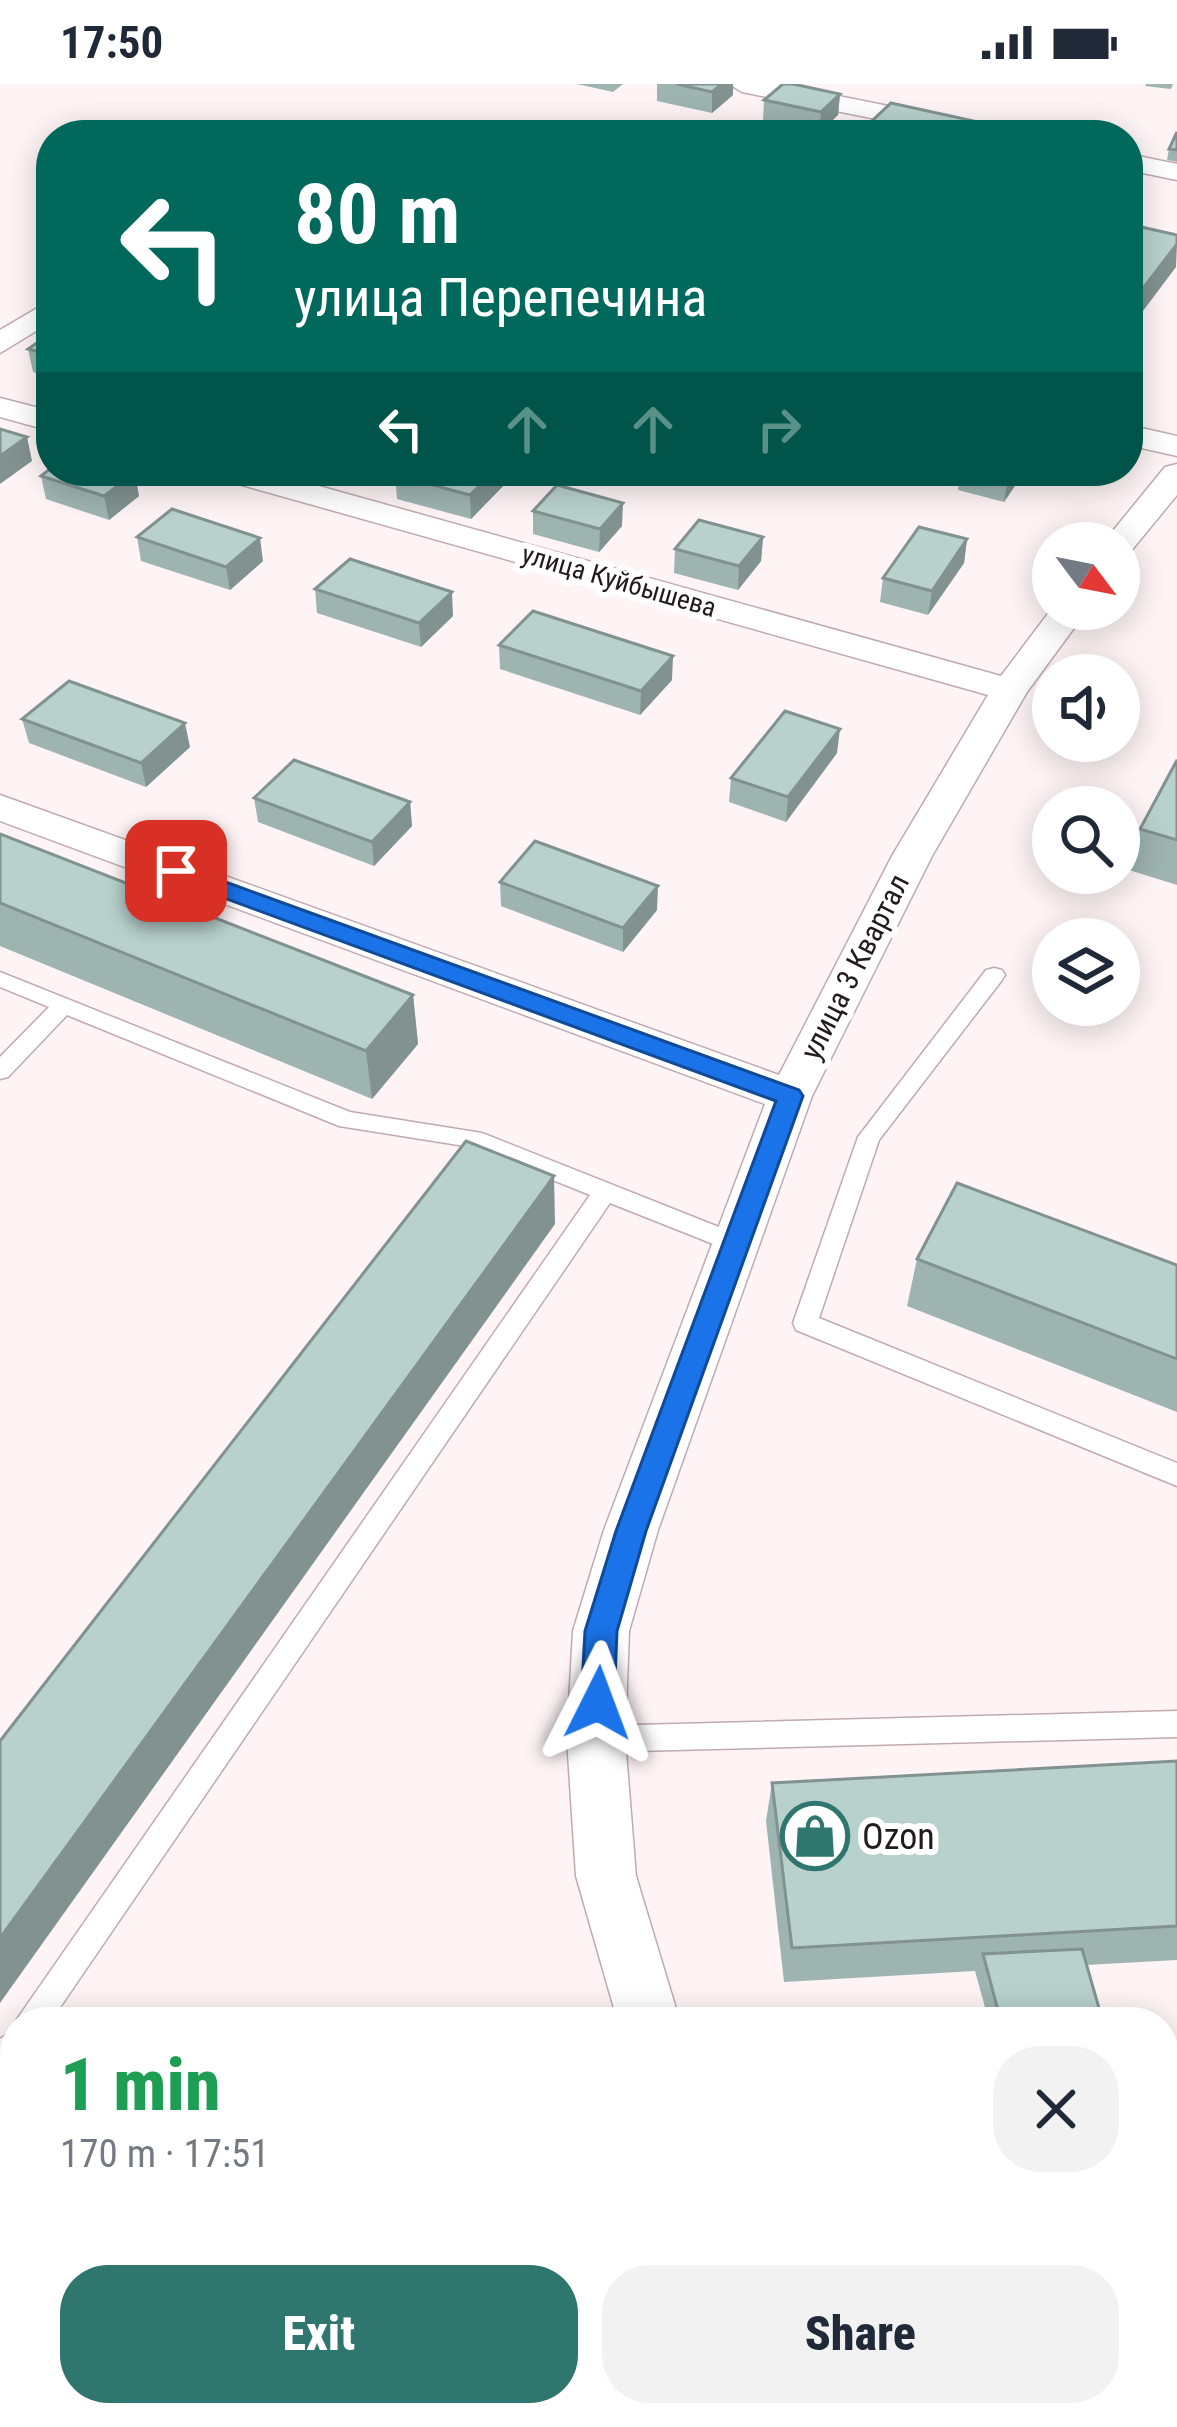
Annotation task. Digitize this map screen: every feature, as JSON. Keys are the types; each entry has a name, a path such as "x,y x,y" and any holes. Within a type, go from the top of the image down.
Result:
{"street":[{"path":"742,84 919,120"},
{"path":"1143,165 1177,172"},
{"path":"0,344 36,319"},
{"path":"0,407 36,417"},
{"path":"1143,438 1177,446"},
{"path":"1137,522 1177,474"},
{"name":"улица Куйбышева","path":"282,486 1010,690"},
{"name":"улица 3 Квартал","path":"645,2007 606,1876 596,1739 601,1631 631,1531 790,1096 912,856 1010,690 1054,630"},
{"path":"0,807 790,1096"}],"lane":[{"path":"994,975 869,1137 805,1323 1177,1475"},
{"path":"0,979 347,1120 474,1139 736,1244"},
{"path":"0,1070 64,1005"},
{"path":"41,2007 605,1192"},
{"path":"596,1739 1177,1724"}],"building":[{"path":"677,84 722,84 712,92"},
{"path":"783,84 840,94 821,112 764,100"},
{"path":"891,103 969,120 873,120"},
{"path":"1143,227 1177,235 1177,244 1143,288"},
{"path":"0,429 27,437 0,456"},
{"path":"72,486 117,486 104,496"},
{"path":"436,486 479,486 470,495"},
{"path":"556,486 623,503 600,529 533,511"},
{"path":"172,509 260,538 226,567 137,537"},
{"path":"699,520 763,537 739,566 675,549"},
{"path":"919,527 967,539 932,591 883,578"},
{"path":"350,559 452,592 419,623 315,589"},
{"path":"533,611 673,656 641,691 499,645"},
{"path":"69,681 185,723 141,763 22,719"},
{"path":"785,711 840,729 788,797 731,778"},
{"path":"294,760 410,802 372,842 254,798"},
{"path":"1177,760 1177,840 1140,829"},
{"path":"0,834 413,995 366,1051 0,903"},
{"path":"535,841 658,886 623,928 500,882"},
{"path":"466,1141 554,1176 0,1938 0,1741"},
{"path":"957,1183 1177,1265 1177,1359 917,1259"},
{"path":"1177,1761 1177,1926 792,1948 772,1783"},
{"path":"1082,1949 1099,2007 997,2007 983,1954"}],"place":[{"name":"Ozon","path":"815,1836"}],"route":[{"path":"176,871 790,1096 631,1531 601,1631 598,1703"}]}
